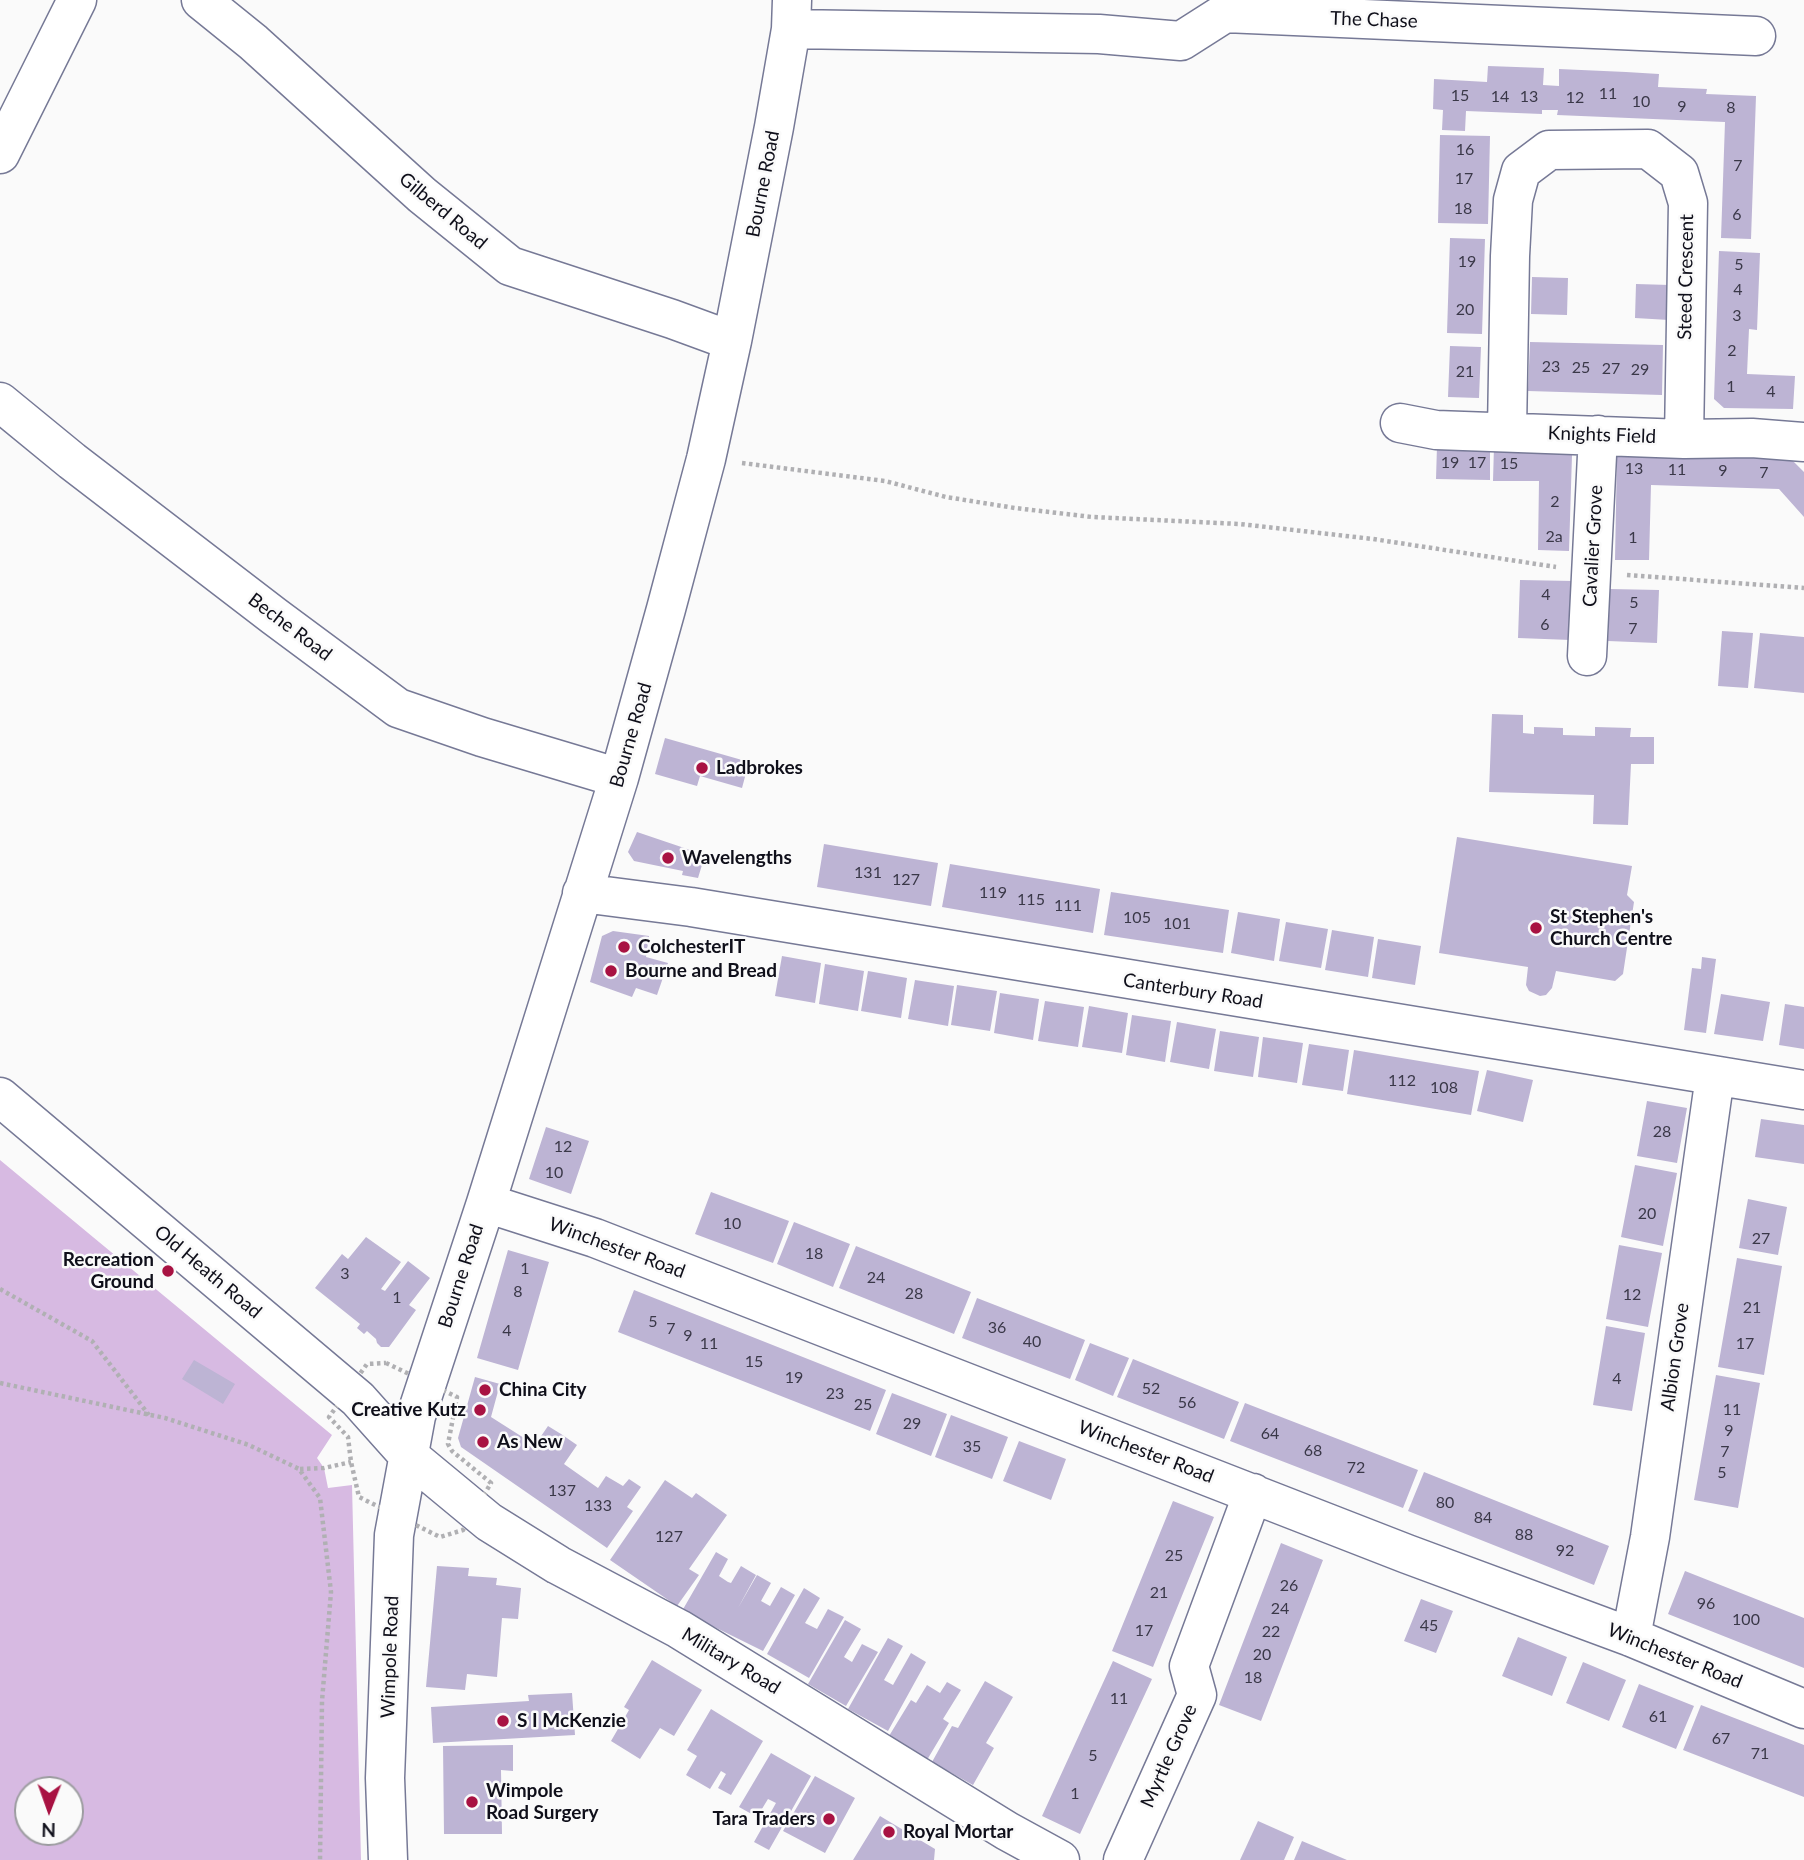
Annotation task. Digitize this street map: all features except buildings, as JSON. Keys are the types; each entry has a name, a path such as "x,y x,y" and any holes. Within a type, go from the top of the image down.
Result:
{"street":[{"path":"0,154 77,0"},
{"name":"Gilberd Road","path":"201,0 253,42 422,195 510,266 732,341"},
{"name":"The Chase","path":"792,15 1181,41 1225,13 1756,36"},
{"name":"Bourne Road","path":"408,1455 423,1394 486,1203 619,778 706,459 732,341 792,15"},
{"name":"Steed Crescent","path":"1507,432 1510,245 1513,200 1521,171 1549,150 1648,149 1679,173 1688,203 1684,439"},
{"name":"Beche Road","path":"0,402 274,617 398,708 482,737 619,778"},
{"name":"Knights Field","path":"1400,423 1436,430 1684,439 1752,438 1804,442"},
{"name":"Cavalier Grove","path":"1587,656 1598,435"},
{"name":"Canterbury Road","path":"582,893 691,907 1804,1090"},
{"name":"Albion Grove","path":"1631,1637 1650,1537 1715,1076"},
{"name":"Old Heath Road","path":"0,1097 347,1390 408,1455"},
{"name":"Winchester Road","path":"486,1203 595,1238 1407,1554 1631,1637 1804,1710"},
{"name":"Military Road","path":"408,1455 501,1530 558,1565 679,1629 1001,1845 1060,1860"},
{"name":"Wimpole Road","path":"388,1860 385,1778 394,1535 408,1455"},
{"name":"Myrtle Grove","path":"1123,1860 1197,1695 1189,1666 1253,1493"}],"path":[{"path":"706,459 885,481 946,497 1091,517 1253,526 1373,539 1592,572 1804,588"},
{"path":"0,1289 92,1341 149,1415"},
{"path":"0,1383 149,1415 249,1445 299,1469 324,1468 351,1462"},
{"path":"299,1469 320,1498 331,1592 323,1701 320,1860"}],"shaded area":[{"path":"0,1160 332,1435 317,1458 324,1468 328,1488 352,1485 361,1860 0,1860"}],"place":[{"name":"Ladbrokes","path":"702,768"},
{"name":"Wavelengths","path":"668,858"},
{"name":"St Stephen's Church Centre","path":"1536,928"},
{"name":"ColchesterIT","path":"624,947"},
{"name":"Bourne and Bread","path":"611,971"},
{"name":"Recreation Ground","path":"168,1271"},
{"name":"China City","path":"485,1390"},
{"name":"Creative Kutz","path":"480,1410"},
{"name":"As New","path":"483,1442"},
{"name":"S I McKenzie","path":"503,1721"},
{"name":"Wimpole Road Surgery","path":"472,1802"},
{"name":"Tara Traders","path":"829,1819"},
{"name":"Royal Mortar","path":"889,1832"}]}
